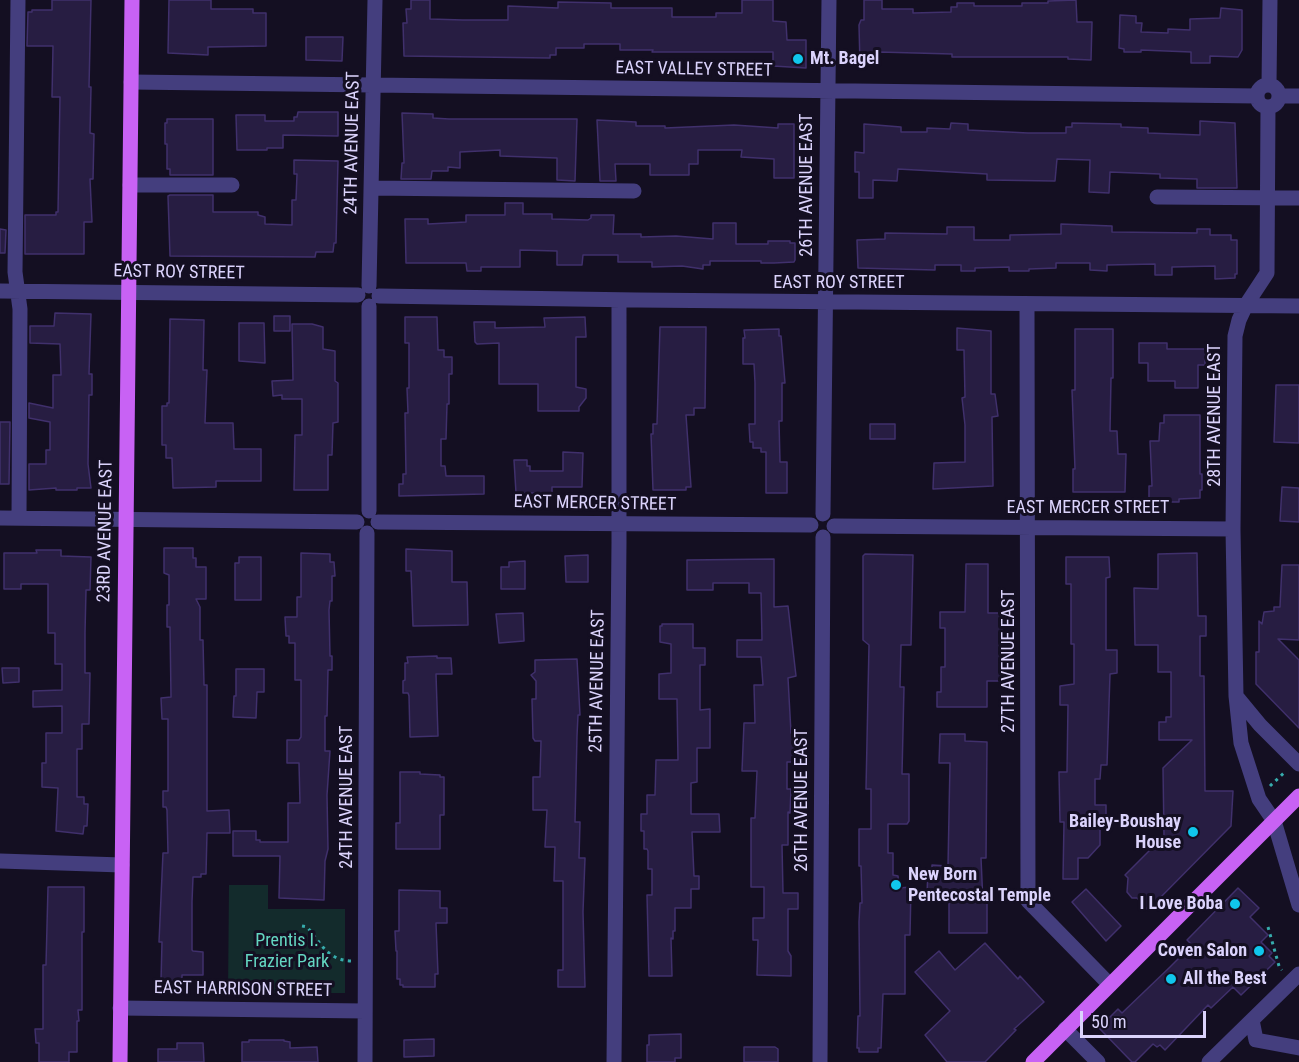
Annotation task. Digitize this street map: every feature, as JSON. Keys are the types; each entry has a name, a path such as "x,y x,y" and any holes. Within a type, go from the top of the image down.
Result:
{"main road":[{"name":"23RD AVENUE EAST","path":"120,1062 132,0"},
{"path":"1033,1062 1299,796"}],"street":[{"path":"18,0 15,272 20,309 19,518"},
{"name":"24TH AVENUE EAST","path":"365,1062 369,296 375,0"},
{"name":"26TH AVENUE EAST","path":"823,514 829,0"},
{"name":"28TH AVENUE EAST","path":"1270,0 1267,273 1246,306 1235,336 1233,529 1236,696 1243,754 1259,799 1274,821 1299,905"},
{"name":"EAST VALLEY STREET","path":"131,82 1299,96"},
{"path":"130,185 232,185"},
{"path":"372,188 634,191"},
{"path":"1157,197 1299,198"},
{"name":"EAST ROY STREET","path":"0,291 619,300 1299,306"},
{"name":"25TH AVENUE EAST","path":"614,1062 619,300"},
{"name":"27TH AVENUE EAST","path":"1027,303 1028,901 1110,985"},
{"path":"823,514 831,518 834,526 830,535 823,537 815,535 811,525 815,517 823,514"},
{"name":"EAST MERCER STREET","path":"0,518 811,525"},
{"name":"EAST MERCER STREET","path":"834,526 1233,529"},
{"name":"26TH AVENUE EAST","path":"820,1062 823,537"},
{"path":"1236,696 1294,766"},
{"path":"0,861 122,865"},
{"path":"1209,1062 1299,974"},
{"name":"EAST HARRISON STREET","path":"120,1008 365,1011"},
{"path":"1252,1020 1256,1040 1299,1048"},
{"path":"1065,1029 1098,1062"}],"path":[{"path":"1267,789 1294,766"},
{"path":"302,926 307,927 329,955 335,959 351,961"},
{"path":"1268,927 1279,966 1282,969"}],"green space":[{"name":"Prentis I. Frazier Park","path":"229,885 268,885 268,909 345,909 345,993 228,993"}],"building":[{"path":"52,0 91,0 90,133 94,134 93,179 90,179 92,222 84,222 84,254 25,254 25,215 56,215 58,212 60,97 52,97 53,46 27,46 28,12 52,10"},
{"path":"169,0 211,0 211,9 253,9 253,13 266,13 266,46 208,47 208,55 168,53"},
{"path":"411,0 430,0 430,19 508,20 508,6 558,8 558,2 611,3 611,8 672,8 672,17 716,17 716,13 742,13 742,0 773,0 773,21 786,22 787,40 806,40 806,68 773,66 773,52 652,52 653,50 620,50 620,44 584,44 584,48 556,48 556,55 550,55 550,58 404,56 403,23 407,23 406,9 411,9"},
{"path":"864,0 882,0 882,9 913,9 913,13 951,12 951,7 957,7 957,3 974,3 974,6 1022,6 1022,3 1076,0 1077,22 1092,22 1091,60 1068,59 1068,57 952,57 952,54 879,52 879,65 860,65 859,25 861,20 864,20"},
{"path":"1221,8 1242,10 1242,50 1238,57 1210,56 1210,63 1191,63 1191,52 1141,50 1141,52 1124,52 1124,49 1119,48 1120,15 1136,16 1136,23 1142,23 1141,32 1168,33 1168,29 1190,30 1190,19 1220,18"},
{"path":"306,37 343,37 342,61 306,60"},
{"path":"298,112 338,112 338,136 283,135 283,148 237,150 236,115 265,115 265,121 294,121"},
{"path":"402,113 433,114 433,118 449,119 577,119 575,181 557,180 557,158 500,156 500,150 460,152 460,168 448,167 448,171 432,171 431,179 401,179 402,163 404,163"},
{"path":"167,119 213,119 213,175 170,175 170,169 167,169 167,144 165,144"},
{"path":"597,120 636,122 636,126 665,126 665,128 734,125 778,128 778,124 794,124 794,178 774,178 774,159 741,157 742,150 698,150 698,164 689,164 689,175 650,175 650,164 615,164 616,181 600,181"},
{"path":"1200,121 1235,123 1237,188 1197,188 1197,179 1160,178 1160,174 1110,172 1109,193 1089,192 1090,160 1057,159 1055,181 987,180 987,174 898,169 897,181 873,180 873,198 859,198 859,172 855,172 855,152 864,153 864,124 901,127 901,132 927,132 927,128 950,129 951,123 968,124 968,130 1066,133 1066,127 1072,127 1072,123 1121,124 1121,127 1148,128 1148,133 1200,135"},
{"path":"294,160 338,161 336,243 334,243 333,252 316,252 315,257 170,256 168,196 170,195 213,195 213,212 258,212 258,215 265,217 265,224 292,225 292,200 296,200 297,174 294,174"},
{"path":"505,203 523,203 523,214 552,214 552,219 588,220 591,215 614,215 613,234 641,234 641,237 676,236 713,239 713,223 736,223 736,244 790,241 790,243 795,243 795,260 794,262 774,263 710,261 710,265 703,265 703,269 682,266 652,267 652,262 618,262 618,255 583,255 582,265 557,265 557,251 520,250 520,267 481,267 481,271 467,271 466,263 406,263 405,219 428,219 428,224 466,222 466,215 505,215"},
{"path":"1061,224 1112,226 1112,232 1197,233 1197,229 1210,229 1210,235 1231,235 1231,240 1237,240 1237,274 1235,278 1215,279 1215,266 1172,267 1172,275 1155,275 1155,264 1107,265 1107,271 1090,270 1090,263 1056,263 1056,268 1029,269 1029,271 1009,271 1009,267 975,268 975,271 961,271 961,265 935,265 935,270 858,268 857,240 885,239 885,233 947,234 947,227 974,227 974,240 1010,240 1010,235 1061,234"},
{"path":"0,229 6,230 5,253 0,253"},
{"path":"55,313 91,314 89,374 92,374 92,395 89,395 88,464 91,488 29,490 29,464 46,464 46,450 50,450 50,422 29,418 29,403 53,408 53,375 61,375 60,344 30,343 30,326 54,326"},
{"path":"274,316 290,316 290,331 274,331"},
{"path":"405,317 437,317 438,350 444,350 444,357 452,357 446,439 441,439 441,466 445,466 446,476 484,476 484,494 399,496 399,484 403,484 403,474 406,474 405,413 408,413 407,388 409,388 409,343 405,343"},
{"path":"585,317 586,337 576,337 576,387 586,389 586,398 579,407 579,411 538,411 538,384 499,384 499,343 477,344 475,342 474,322 495,322 495,328 545,327 544,318"},
{"path":"170,319 204,320 203,370 207,370 205,423 233,423 234,449 261,449 261,481 216,481 216,487 173,488 172,458 166,458 166,445 162,445 162,406 167,406 169,403"},
{"path":"239,323 264,323 265,363 239,361"},
{"path":"292,324 312,324 323,327 323,349 335,351 338,422 333,423 332,455 328,455 328,490 294,490 295,435 302,435 302,399 282,399 282,395 273,396 272,381 293,380"},
{"path":"660,327 706,327 705,408 694,408 694,415 686,415 691,487 686,487 686,490 653,490 651,434 653,434 653,424 657,424"},
{"path":"957,328 991,331 991,394 995,394 998,416 992,417 993,486 933,489 934,463 965,462 962,398 965,397 964,350 957,350"},
{"path":"779,329 785,383 782,383 782,421 779,421 780,462 787,462 787,493 766,493 766,452 761,452 761,448 753,448 753,442 750,442 749,424 755,424 754,364 743,364 743,338 745,338 744,330"},
{"path":"1075,329 1113,329 1110,431 1117,431 1118,454 1126,454 1125,492 1073,492 1073,469 1075,469 1072,390 1075,390"},
{"path":"1139,343 1167,343 1167,349 1205,349 1205,365 1198,365 1198,388 1175,388 1175,381 1148,381 1148,363 1139,363"},
{"path":"1276,385 1299,385 1299,443 1274,442"},
{"path":"1164,415 1200,415 1202,490 1200,490 1200,498 1179,499 1179,502 1149,502 1149,486 1152,486 1150,441 1159,441 1160,423 1164,423"},
{"path":"0,422 10,422 9,484 0,484"},
{"path":"870,424 895,424 895,439 870,439"},
{"path":"563,452 583,453 582,487 552,487 552,493 516,493 514,460 527,460 530,471 563,471"},
{"path":"1282,487 1299,488 1299,522 1280,521"},
{"path":"164,548 193,548 196,567 206,567 206,599 196,599 200,607 204,685 207,685 207,811 229,810 230,833 207,833 206,874 193,877 192,902 192,950 203,952 203,975 182,975 182,981 161,981 162,942 159,942 163,853 168,853 167,810 163,807 163,791 168,791 168,719 162,719 161,698 171,697 170,627 167,627 169,575 164,573"},
{"path":"406,549 452,551 452,582 467,582 468,625 413,626 411,571 406,571"},
{"path":"36,550 61,550 61,556 91,557 90,590 86,590 85,633 85,673 90,673 89,724 82,724 82,749 77,749 77,797 84,797 84,804 88,804 87,826 84,826 83,834 56,831 58,788 42,787 42,763 46,763 46,733 62,733 62,706 33,707 33,691 62,690 62,664 55,664 55,633 48,633 48,584 21,584 21,589 4,589 4,553 37,553"},
{"path":"301,553 330,554 330,562 334,562 335,576 332,576 332,601 330,601 329,610 332,670 328,670 327,716 325,716 325,751 330,751 327,795 328,849 325,861 324,900 279,898 280,856 233,856 233,831 256,831 256,840 260,842 288,842 288,803 300,803 299,763 287,763 287,740 299,740 301,737 301,680 295,680 295,643 289,643 289,636 286,636 285,617 297,617 297,597 301,597"},
{"path":"1197,553 1198,616 1206,616 1206,636 1200,636 1200,676 1204,676 1205,791 1233,791 1231,826 1148,910 1137,898 1132,898 1127,892 1128,878 1125,875 1164,836 1163,768 1192,740 1159,740 1159,722 1166,722 1166,717 1171,717 1171,672 1158,672 1158,645 1135,645 1134,588 1158,589 1158,554"},
{"path":"865,554 913,555 911,645 901,645 900,687 904,687 902,774 909,774 909,821 907,824 888,824 888,853 893,853 893,875 898,876 899,888 911,887 910,935 905,935 905,994 883,994 881,1048 878,1048 878,1052 859,1052 857,1048 858,1016 860,1016 859,922 860,903 862,903 859,829 871,829 871,789 866,789 869,645 863,640 863,556"},
{"path":"588,555 588,582 566,582 565,556"},
{"path":"239,557 261,557 261,600 235,600 235,563 239,563"},
{"path":"1066,557 1109,557 1110,577 1106,578 1106,650 1117,650 1117,673 1110,674 1107,765 1101,765 1100,779 1095,779 1095,805 1106,805 1106,821 1100,821 1100,845 1088,858 1078,858 1078,879 1063,879 1064,822 1060,822 1059,772 1067,772 1068,705 1060,705 1060,686 1074,684 1071,584 1066,584"},
{"path":"774,559 774,607 788,606 796,676 788,678 791,733 795,733 795,762 787,762 787,789 791,789 790,813 788,812 788,845 782,845 783,893 798,893 798,909 788,909 788,951 791,956 791,976 757,975 758,940 753,940 753,918 764,918 764,887 751,887 751,818 755,818 757,771 742,771 744,723 755,723 754,685 763,685 761,657 737,657 737,640 762,640 761,593 749,593 749,583 713,583 713,590 687,590 687,560"},
{"path":"525,561 525,589 501,589 501,567 509,567 509,562"},
{"path":"966,564 988,564 988,613 1002,613 1002,665 1006,665 1006,681 987,681 987,707 937,707 937,692 941,692 941,667 945,667 945,628 940,628 940,612 965,612"},
{"path":"1282,565 1299,565 1299,640 1278,639 1299,660 1299,728 1256,684 1259,621 1262,624 1264,612 1274,611 1274,607 1280,607"},
{"path":"523,613 524,641 499,643 496,614"},
{"path":"662,624 693,624 693,648 705,648 705,665 700,665 700,710 710,709 710,748 697,748 697,782 691,783 691,814 719,814 720,832 692,832 694,876 699,876 699,889 691,889 691,908 675,908 675,931 673,931 673,939 671,938 672,976 649,976 647,895 652,895 652,869 648,869 648,851 644,849 641,814 647,814 647,795 655,795 656,760 678,760 677,699 659,699 659,674 671,673 671,644 660,642"},
{"path":"437,656 437,658 451,658 452,674 436,674 438,736 410,737 409,696 408,693 403,693 407,657"},
{"path":"577,659 580,715 578,715 577,736 575,822 580,822 579,858 585,858 583,912 585,987 558,987 558,970 563,970 563,881 554,881 555,847 545,847 547,810 533,810 533,777 540,777 541,741 535,741 533,738 532,699 536,699 536,681 531,675 535,672 535,660"},
{"path":"2,668 19,668 19,682 3,683"},
{"path":"236,669 264,669 264,692 257,692 256,718 233,717"},
{"path":"940,734 965,734 965,741 987,742 986,858 981,858 983,903 987,903 987,933 949,933 949,895 927,895 928,868 932,868 932,865 948,866 950,763 939,763"},
{"path":"400,772 420,772 420,774 444,777 444,815 440,815 440,849 396,849 396,823 400,823"},
{"path":"48,887 84,887 82,1010 78,1010 77,1052 69,1052 69,1062 39,1062 39,1043 36,1043 35,1029 43,1029 43,965 46,965"},
{"path":"1238,888 1259,908 1250,917 1268,935 1261,942 1272,953 1269,956 1275,962 1241,995 1233,987 1211,1008 1208,1005 1165,1050 1160,1045 1157,1047 1153,1044 1135,1062 1132,1062 1099,1028 1118,1009 1122,1013 1192,945 1187,940"},
{"path":"1086,889 1121,926 1106,941 1072,902"},
{"path":"399,890 440,891 440,908 447,908 447,923 436,923 438,974 435,974 435,987 403,987 400,985 400,979 397,979 395,931 399,931"},
{"path":"985,943 1018,979 1020,976 1044,1002 1014,1029 1016,1030 985,1062 947,1062 925,1035 950,1011 915,972 939,951 955,970"},
{"path":"681,1034 681,1058 675,1058 675,1062 647,1062 649,1035"},
{"path":"434,1039 434,1056 404,1057 404,1040"},
{"path":"249,1040 284,1040 290,1042 290,1048 317,1047 318,1062 242,1062 242,1042 249,1042"},
{"path":"177,1043 203,1043 204,1062 158,1062 158,1049 177,1049"},
{"path":"744,1047 775,1047 778,1049 778,1062 744,1062"}],"place":[{"name":"Mt. Bagel","path":"798,59"},
{"name":"Bailey-Boushay House","path":"1193,832"},
{"name":"New Born Pentecostal Temple","path":"896,885"},
{"name":"I Love Boba","path":"1235,904"},
{"name":"Coven Salon","path":"1259,951"},
{"name":"All the Best","path":"1171,979"}]}
